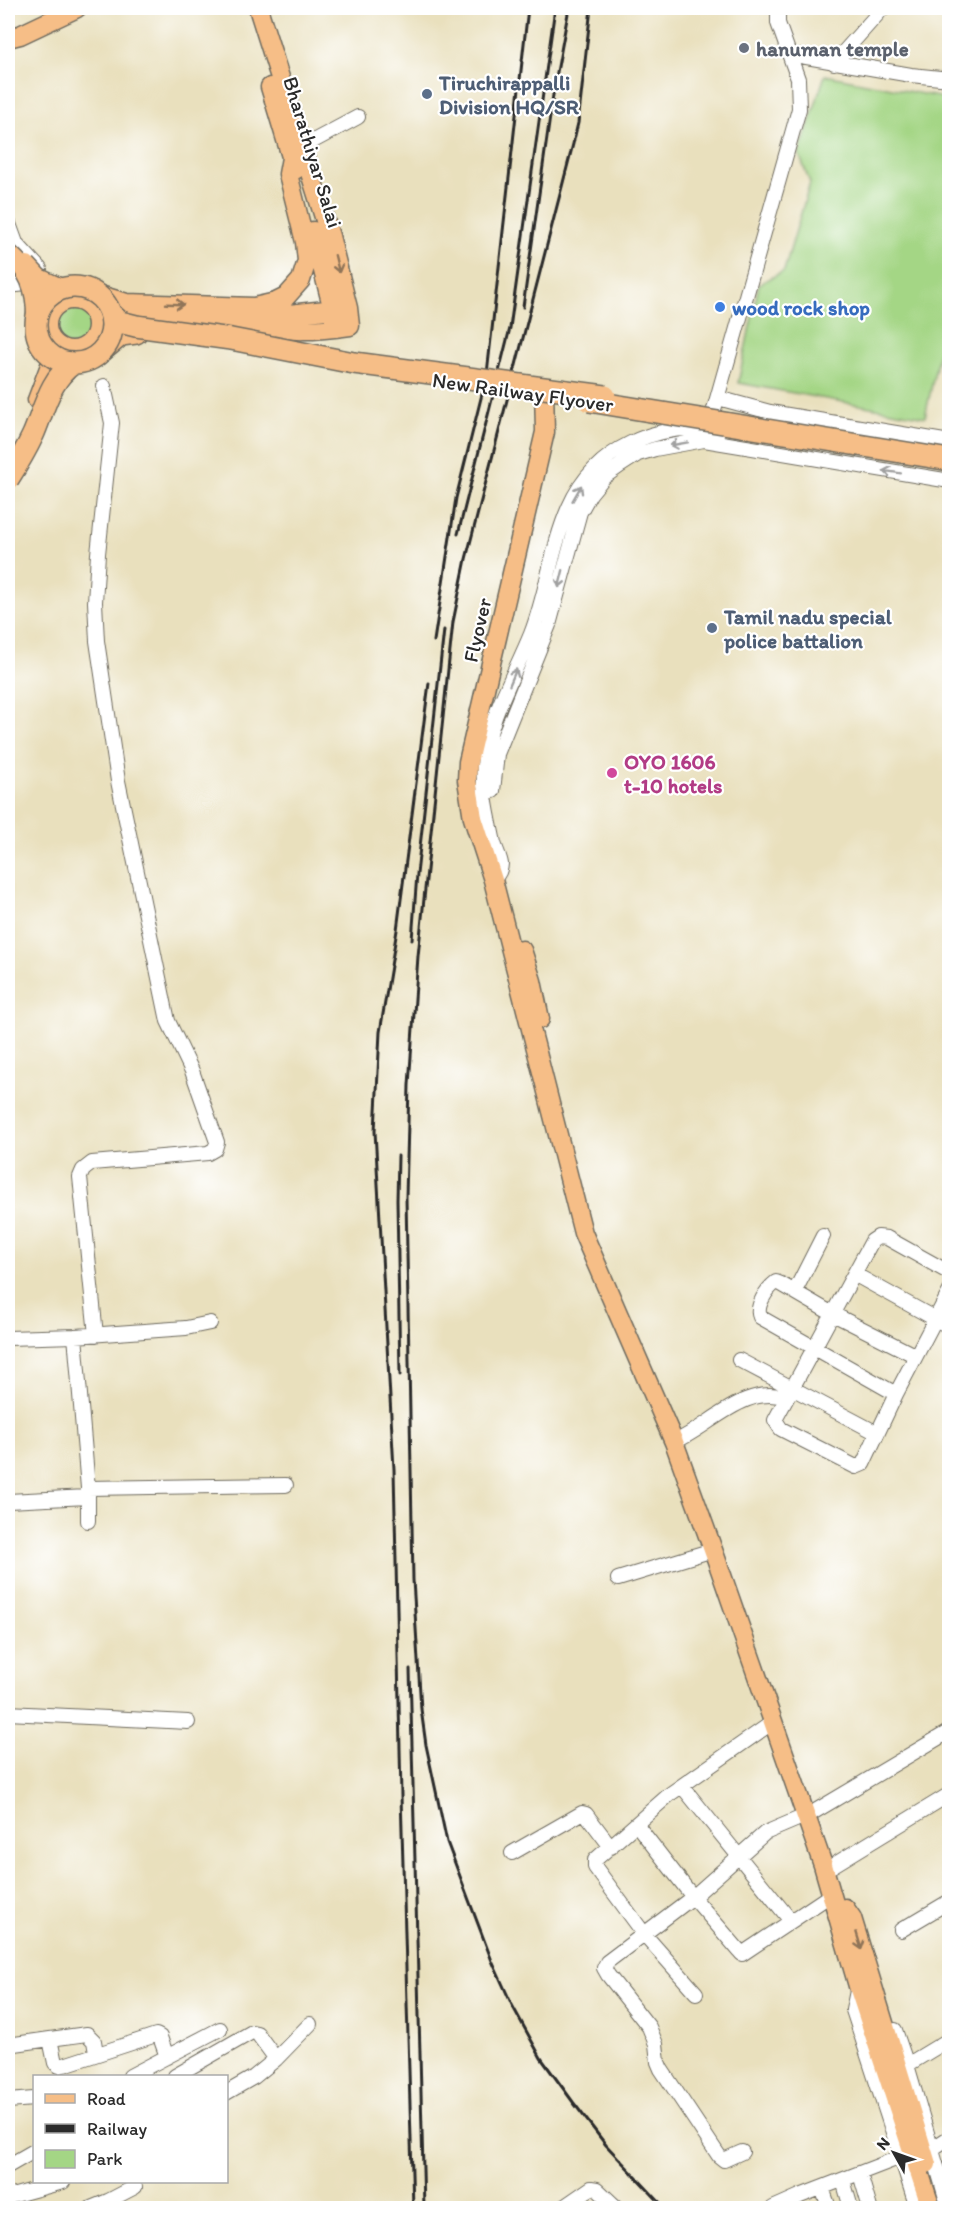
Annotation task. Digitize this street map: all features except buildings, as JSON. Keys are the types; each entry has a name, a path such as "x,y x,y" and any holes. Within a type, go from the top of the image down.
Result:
{"highway":[{"path":"8,470 23,442 50,379 51,365 41,304 50,295 80,296 105,303 110,313 111,333 96,343"},
{"name":"New Railway Flyover","path":"110,313 120,322 135,326 231,339 354,363 549,392 950,460"},
{"path":"44,330 53,357 74,363"},
{"name":"New Railway Flyover","path":"74,363 84,361 96,343 136,333 361,370 549,392 605,396 950,450"},
{"path":"8,479 33,435 57,379 66,368 74,363"}],"main road":[{"path":"8,37 61,8"},
{"path":"8,37 20,35 77,8"},
{"name":"Bharathiyar Salai","path":"133,316 257,323 268,328 339,315 330,236 294,160 247,8"},
{"name":"Bharathiyar Salai","path":"258,8 294,160"},
{"path":"80,296 126,303 254,307 276,303 286,297 301,280 305,270 307,252 294,160"},
{"path":"9,247 39,278 116,315 133,316"},
{"path":"8,461 26,427 52,360 35,292 30,279 9,247"},
{"path":"80,296 95,313 98,321 96,343"},
{"path":"8,489 32,448 62,379 75,359 96,343 113,321 133,316"},
{"path":"44,330 51,340 65,350 82,349 96,343"},
{"name":"Flyover","path":"549,392 551,433 493,695 475,762 475,798 583,1233 676,1441"},
{"path":"676,1441 773,1722 832,1866 843,1913 865,1986 914,2117 941,2208"},
{"path":"676,1441 746,1620 809,1814 832,1894 843,1913"},
{"path":"872,2006 931,2208"}],"street":[{"path":"706,435 799,109 798,79 778,23 781,8"},
{"path":"834,63 883,8"},
{"path":"789,54 911,75 950,79"},
{"path":"294,160 358,117"},
{"path":"8,221 9,247"},
{"path":"8,264 26,284 44,330"},
{"path":"8,286 26,284"},
{"path":"96,1335 80,1177 83,1170 92,1163 208,1154 215,1149 217,1142 192,1071 168,1021 118,781 99,653 95,602 112,423 104,386"},
{"path":"718,398 770,412 950,442"},
{"path":"706,435 949,481"},
{"path":"493,867 502,851 493,793 497,754 549,625 580,512 590,494 604,477 638,454 706,435 914,464 938,465 950,460"},
{"path":"795,1291 823,1236"},
{"path":"950,1273 887,1238 878,1236 872,1241 813,1347 775,1420 776,1424 781,1429 856,1467 863,1464 876,1433 950,1291"},
{"path":"854,1274 950,1327"},
{"path":"896,1394 760,1317 758,1312 771,1286 776,1282 795,1291 831,1313 916,1356"},
{"path":"8,1338 96,1335 186,1328 210,1323"},
{"path":"75,1336 88,1521"},
{"path":"739,1360 790,1393 876,1433"},
{"path":"676,1441 751,1398 790,1393"},
{"path":"8,1501 87,1492 286,1485"},
{"path":"618,1579 713,1550"},
{"path":"8,1713 188,1722"},
{"path":"696,1993 645,1935 594,1864 597,1857 682,1786 773,1722"},
{"path":"742,2152 724,2160 719,2156 661,2069 656,2044 649,2027 604,1968 607,1962 693,1897 765,1833 809,1814 950,1731"},
{"path":"682,1786 792,1921"},
{"path":"832,1866 950,1794"},
{"path":"512,1852 582,1813 586,1814 611,1847"},
{"path":"637,1825 693,1897 742,1954 832,1894"},
{"path":"901,1930 950,1901"},
{"path":"917,2208 853,2010 865,1986 887,2006 908,2065 932,2149 945,2175 949,2208"},
{"path":"228,2092 254,2077 276,2059 310,2024"},
{"path":"132,2075 220,2029"},
{"path":"177,2075 252,2032 261,2037 276,2059"},
{"path":"8,2045 87,2034 94,2041 96,2053"},
{"path":"51,2039 55,2063 59,2071 96,2053 156,2035 160,2037 167,2057"},
{"path":"908,2065 950,2039"},
{"path":"8,2101 33,2099"},
{"path":"932,2149 950,2137"},
{"path":"8,2166 33,2152"},
{"path":"773,2208 803,2202 822,2188 901,2157"},
{"path":"860,2174 870,2208"},
{"path":"843,2180 851,2208"},
{"path":"8,2197 56,2183"},
{"path":"91,2208 110,2204 135,2187"},
{"path":"562,2208 591,2187 597,2189 617,2208"},
{"path":"822,2188 829,2208"}],"green space":[{"path":"825,75 949,99 949,307 925,417 738,383 759,284 784,271 810,183 799,154"},
{"path":"73,304 88,310 94,325 88,340 73,346 58,340 52,325 58,310"}],"railway":[{"path":"434,641 456,498 487,374 528,8"},
{"path":"458,534 510,328 555,8"},
{"path":"523,307 554,88 569,8"},
{"path":"591,8 578,123 466,559 453,622 418,956 409,1085 406,1197 413,1580 421,1709 426,1745 447,1842 492,1961 512,2005 541,2058 606,2145 665,2208"},
{"path":"412,940 417,874 444,630"},
{"path":"413,2208 394,1469 375,1131 380,1032 397,930 429,683"},
{"path":"398,1156 400,1375"},
{"path":"410,1669 424,2208"}],"place":[{"name":"hanuman temple","path":"744,48"},
{"name":"Tiruchirappalli Division HQ/SR","path":"427,94"},
{"name":"wood rock shop","path":"720,307"},
{"name":"Tamil nadu special police battalion","path":"712,628"},
{"name":"OYO 1606 t-10 hotels","path":"612,773"}]}
